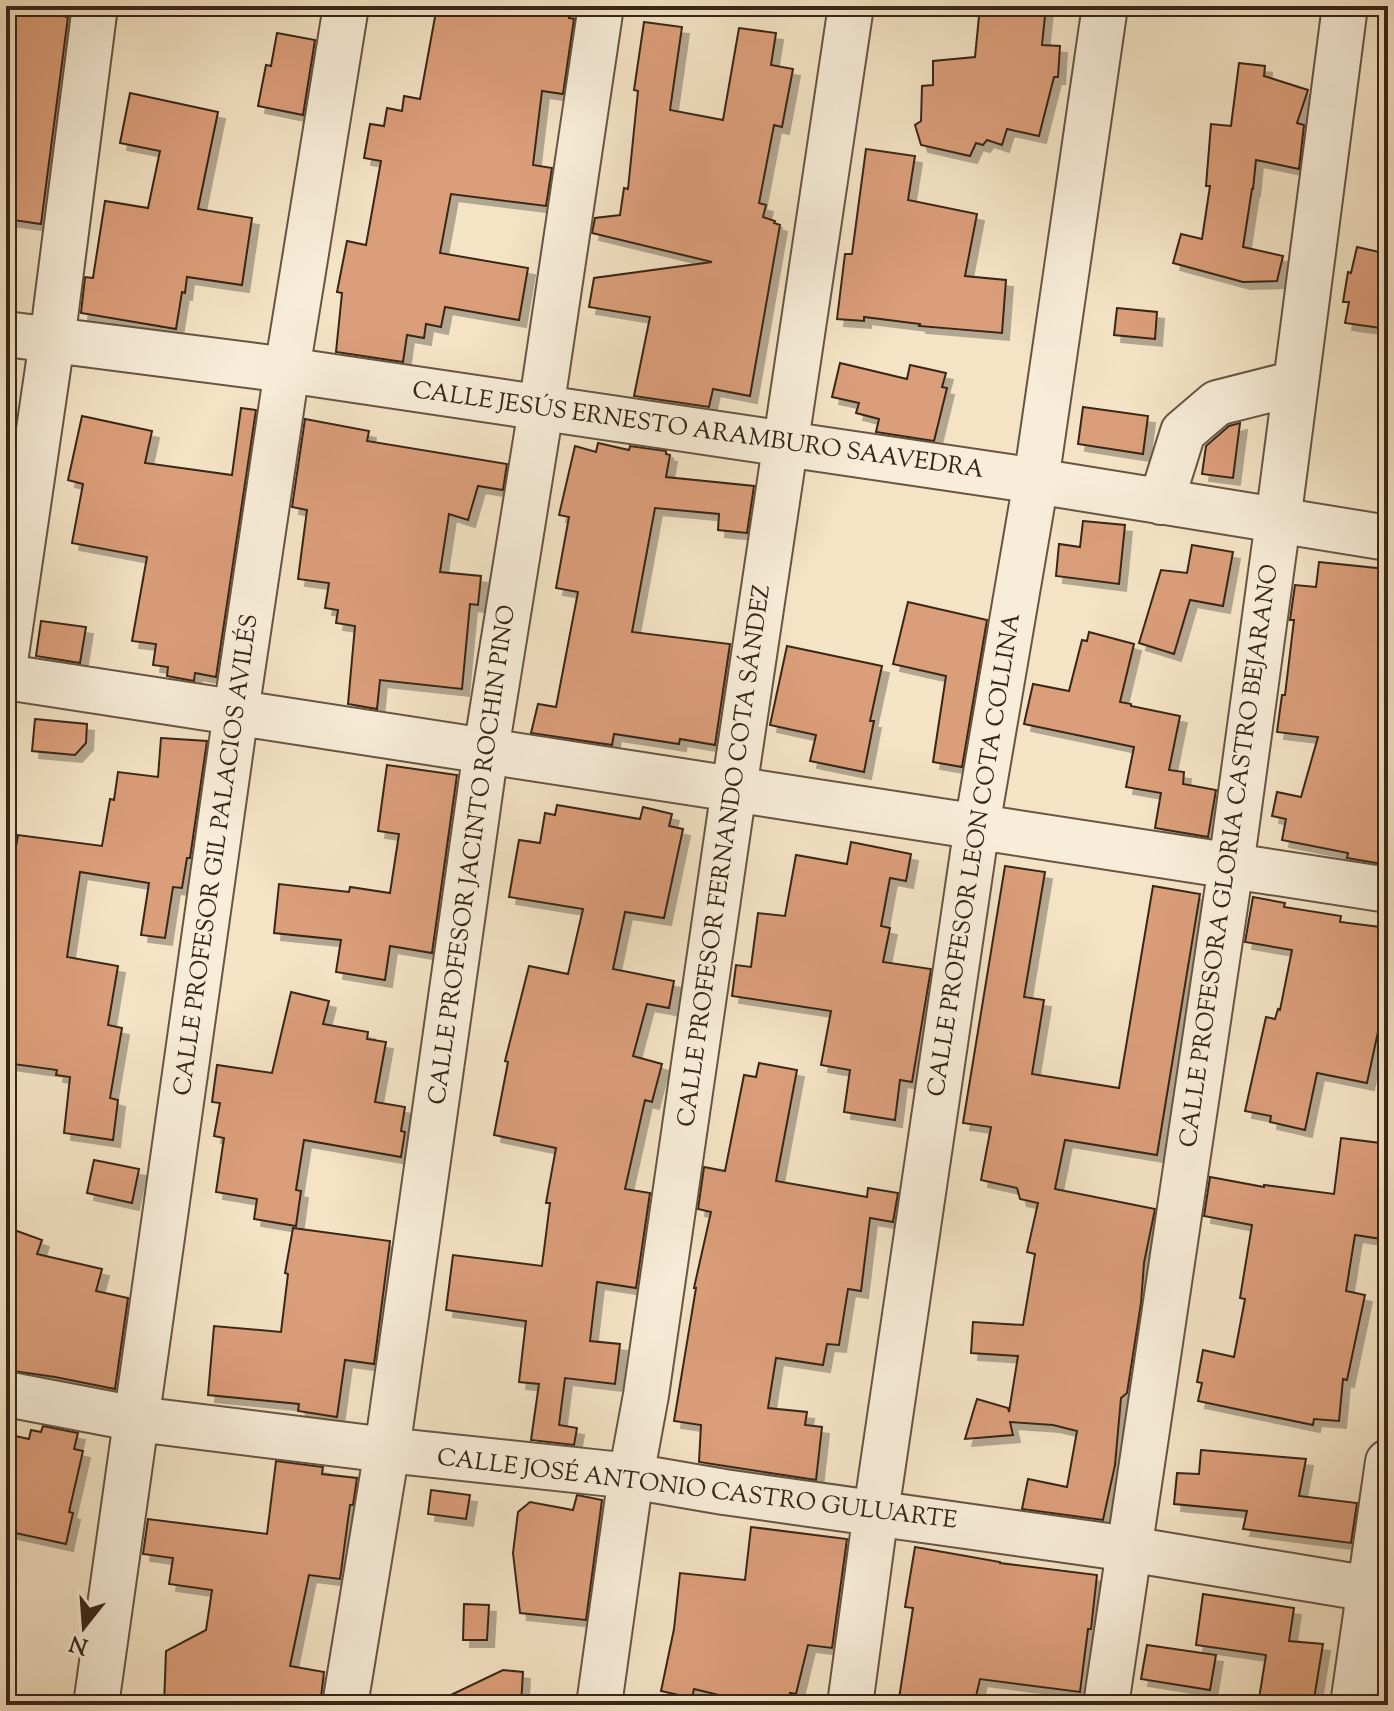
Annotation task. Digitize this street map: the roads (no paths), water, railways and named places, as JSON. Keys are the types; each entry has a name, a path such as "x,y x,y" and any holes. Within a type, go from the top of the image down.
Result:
{"street":[{"path":"6,655 52,341 95,6"},
{"name":"CALLE PROFESOR GIL PALACIOS AVILÉS","path":"96,1705 236,712 346,6"},
{"name":"CALLE PROFESOR JACINTO ROCHIN PINO","path":"345,1705 387,1450 486,750 601,6"},
{"name":"CALLE PROFESOR FERNANDO COTA SÁNDEZ","path":"599,1705 851,6"},
{"name":"CALLE PROFESOR LEON COTA COLLINA","path":"850,1705 977,826 1036,481 1105,6"},
{"name":"CALLE PROFESORA GLORIA CASTRO BEJARANO","path":"1106,1705 1231,866 1345,6"},
{"name":"CALLE JESÚS ERNESTO ARAMBURO SAAVEDRA","path":"6,334 287,370 1036,481 1388,538"},
{"path":"1161,502 1183,432 1217,403 1296,383"},
{"path":"6,677 1388,890"},
{"name":"CALLE JOSÉ ANTONIO CASTRO GULUARTE","path":"6,1394 137,1419 631,1476 1129,1549 1379,1591"},
{"path":"1353,1705 1379,1591 1388,1462"}]}
